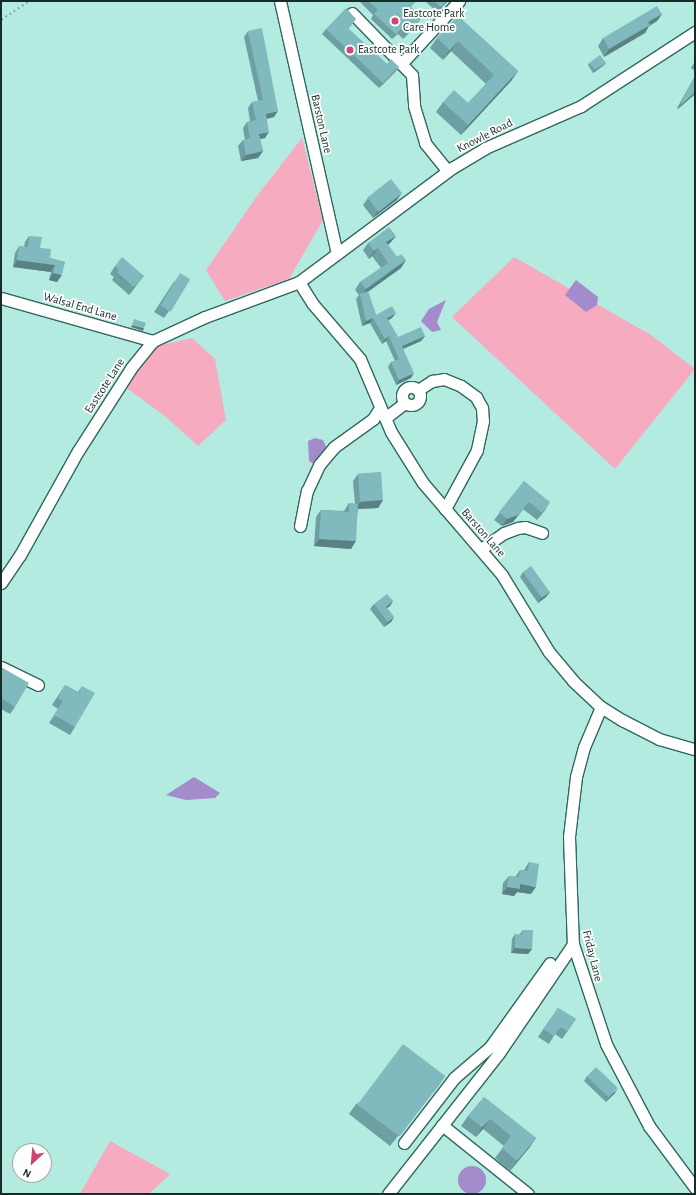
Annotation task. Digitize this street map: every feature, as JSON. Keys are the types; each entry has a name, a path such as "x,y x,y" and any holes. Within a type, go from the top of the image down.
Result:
{"street":[{"name":"Barston Lane","path":"280,1 337,253"},
{"path":"401,64 459,1"},
{"path":"352,13 412,75 414,106 425,143 448,171"},
{"name":"Knowle Road","path":"299,282 448,171 485,148 581,106 695,32"},
{"name":"Barston Lane","path":"299,282 312,303 360,359 385,418 423,483 481,549 506,581 549,652 573,681 601,707 659,739 695,749"},
{"name":"Eastcote Lane","path":"1,582 20,555 78,451 131,368 153,341 204,317 299,282"},
{"name":"Walsal End Lane","path":"1,298 153,341"},
{"path":"385,418 405,403 402,398 405,390 413,387 418,390 432,381 444,379 461,386 476,397 482,408 483,421 477,450 445,509"},
{"path":"300,526 307,492 319,465 334,447 373,419 380,408"},
{"path":"481,549 504,533 518,528 525,527 542,533"},
{"path":"1,667 38,685"},
{"name":"Friday Lane","path":"601,707 584,747 576,777 569,837 570,948 606,1044 650,1126 695,1188"},
{"path":"404,1143 452,1081 465,1067 490,1047 558,951 570,948"},
{"path":"391,1193 499,1053 570,948"},
{"path":"440,1073 452,1081"},
{"path":"442,1125 528,1194"}],"path":[{"path":"1,20 29,1"}],"shaded area":[{"path":"302,138 323,220 289,279 225,301 206,270 257,196"},
{"path":"514,257 651,335 695,369 615,469 452,317"},
{"path":"576,280 598,297 597,305 586,312 565,295"},
{"path":"446,300 437,322 441,330 432,332 421,321 429,309"},
{"path":"192,338 215,359 226,420 198,446 165,416 125,387 157,346"},
{"path":"315,438 323,440 328,451 315,465 309,461 308,441"},
{"path":"194,777 220,793 215,798 186,800 166,795"},
{"path":"110,1141 170,1174 149,1194 80,1194"},
{"path":"472,1166 482,1170 486,1180 482,1190 472,1194 462,1190 458,1180 462,1170"}],"building":[{"name":"Eastcote Park Care Home","path":"368,1 415,1 410,6 422,18 407,34 401,29 396,34 374,14 378,10"},
{"path":"434,1 447,1 441,7"},
{"path":"657,6 662,14 648,22 650,25 609,49 603,38"},
{"name":"Eastcote Park","path":"346,8 356,19 348,28 387,64 391,59 399,67 383,83 326,29"},
{"path":"458,16 518,71 468,125 443,102 454,90 468,103 494,75 458,41 450,50 437,38"},
{"path":"262,28 278,111 266,114 269,132 259,134 263,151 246,155 243,140 250,138 247,122 256,120 252,102 263,100 248,31"},
{"path":"600,55 606,63 595,70 589,63"},
{"path":"695,77 695,92 682,104 681,103"},
{"path":"391,179 402,193 378,212 367,197"},
{"path":"389,227 396,236 386,242 397,257 401,254 406,260 366,289 360,282 388,263 378,248 374,251 368,243"},
{"path":"29,236 42,237 40,248 51,249 50,258 65,262 62,275 53,273 55,265 17,260 19,246 28,247"},
{"path":"122,257 144,276 134,287 117,272 119,270 115,266"},
{"path":"180,273 190,279 171,312 160,306"},
{"path":"368,291 376,315 392,306 396,313 387,318 398,337 421,327 425,336 402,346 414,373 399,380 391,362 399,359 389,336 385,339 373,318 366,321 360,294"},
{"path":"134,319 146,323 144,328 132,325"},
{"path":"381,472 383,500 360,502 358,474"},
{"path":"524,481 550,502 542,513 529,502 518,515 507,519 499,512"},
{"path":"349,503 358,504 356,541 319,539 321,510 349,512"},
{"path":"531,566 550,592 542,598 523,572"},
{"path":"387,594 393,601 386,607 394,617 388,622 374,604"},
{"path":"1,667 29,683 15,707 1,698"},
{"path":"65,685 79,693 82,686 95,693 75,727 54,715 63,701 58,698"},
{"path":"529,862 539,864 536,887 520,884 520,889 507,887 509,876 519,877 520,870 528,871"},
{"path":"523,930 533,930 532,949 515,948 515,934 522,935"},
{"path":"558,1008 576,1019 567,1031 561,1027 554,1036 543,1029"},
{"path":"403,1044 445,1076 400,1137 357,1105"},
{"path":"596,1067 618,1088 609,1097 587,1076"},
{"path":"484,1097 536,1138 517,1161 502,1148 511,1136 490,1119 482,1127 468,1116"}],"place":[{"name":"Eastcote Park Care Home","path":"395,21"},
{"name":"Eastcote Park","path":"350,50"}]}
